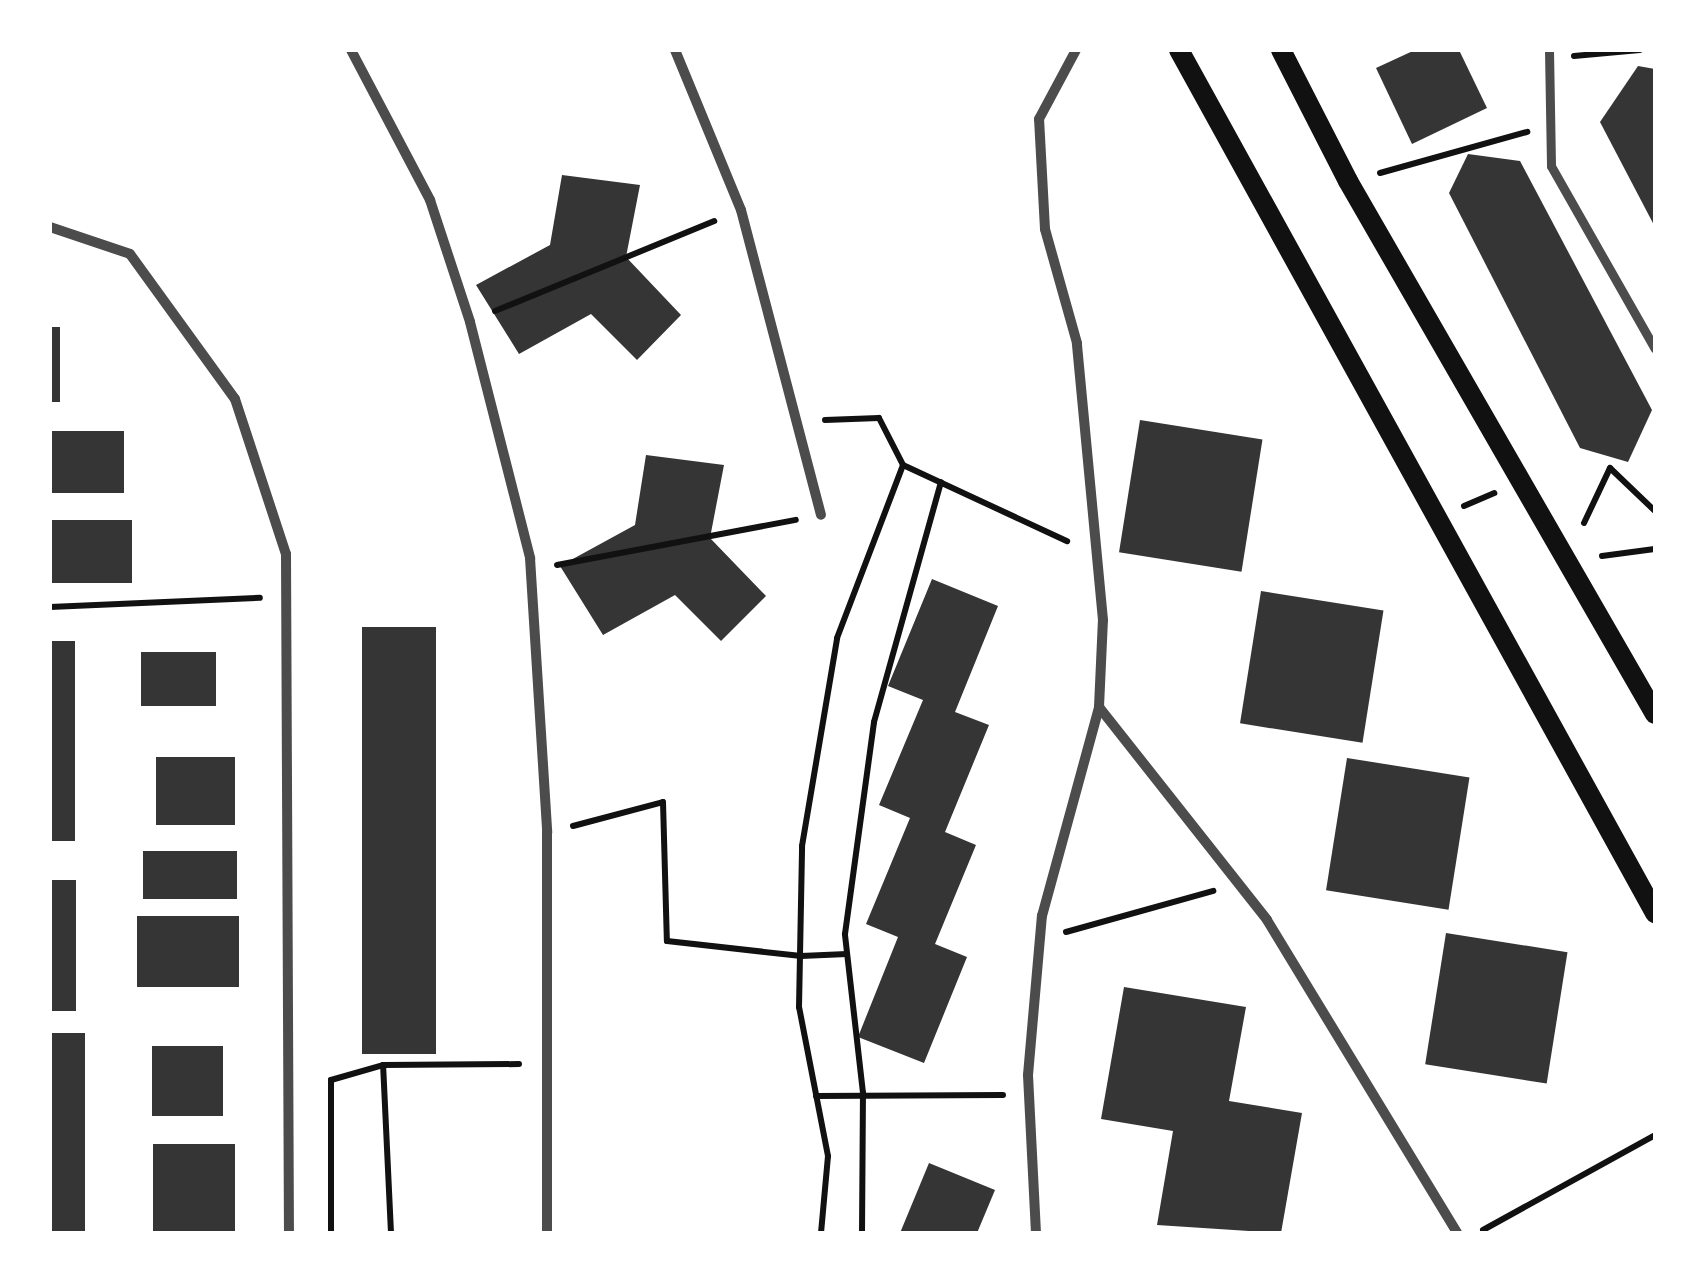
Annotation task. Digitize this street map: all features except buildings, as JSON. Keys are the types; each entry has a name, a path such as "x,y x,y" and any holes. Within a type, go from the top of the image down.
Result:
{"main road":[{"path":"1179,50 1655,914"},
{"path":"1281,50 1348,181 1655,714"}],"street":[{"path":"351,50 430,200 470,322 526,540 539,626 547,832 547,1233"},
{"path":"676,50 741,210 821,515"},
{"path":"1036,1233 1030,1095 1040,939 1099,707 1103,620 1077,343 1045,228 1039,119 1076,50"},
{"path":"1551,54 1551,166 1655,349"},
{"path":"50,227 130,254 235,399 286,554 289,1233"},
{"path":"1099,707 1267,920 1457,1233"}],"path":[{"path":"1551,54 1640,50"},
{"path":"1348,181 1552,126"},
{"path":"493,312 741,210"},
{"path":"797,422 879,418 903,465 1095,554"},
{"path":"821,1233 828,1156 799,1008 802,846 837,638 903,465"},
{"path":"1567,560 1610,468 1655,511"},
{"path":"862,1233 863,1093 847,954 874,722 941,482"},
{"path":"1462,506 1502,489"},
{"path":"560,566 821,515"},
{"path":"1567,560 1655,549"},
{"path":"50,608 286,596"},
{"path":"547,832 663,802 668,941 801,956 847,954"},
{"path":"1040,939 1238,884"},
{"path":"331,1233 331,1080 383,1066 548,1064"},
{"path":"383,1066 391,1233"},
{"path":"816,1096 1030,1095"},
{"path":"1477,1233 1655,1135"}]}
